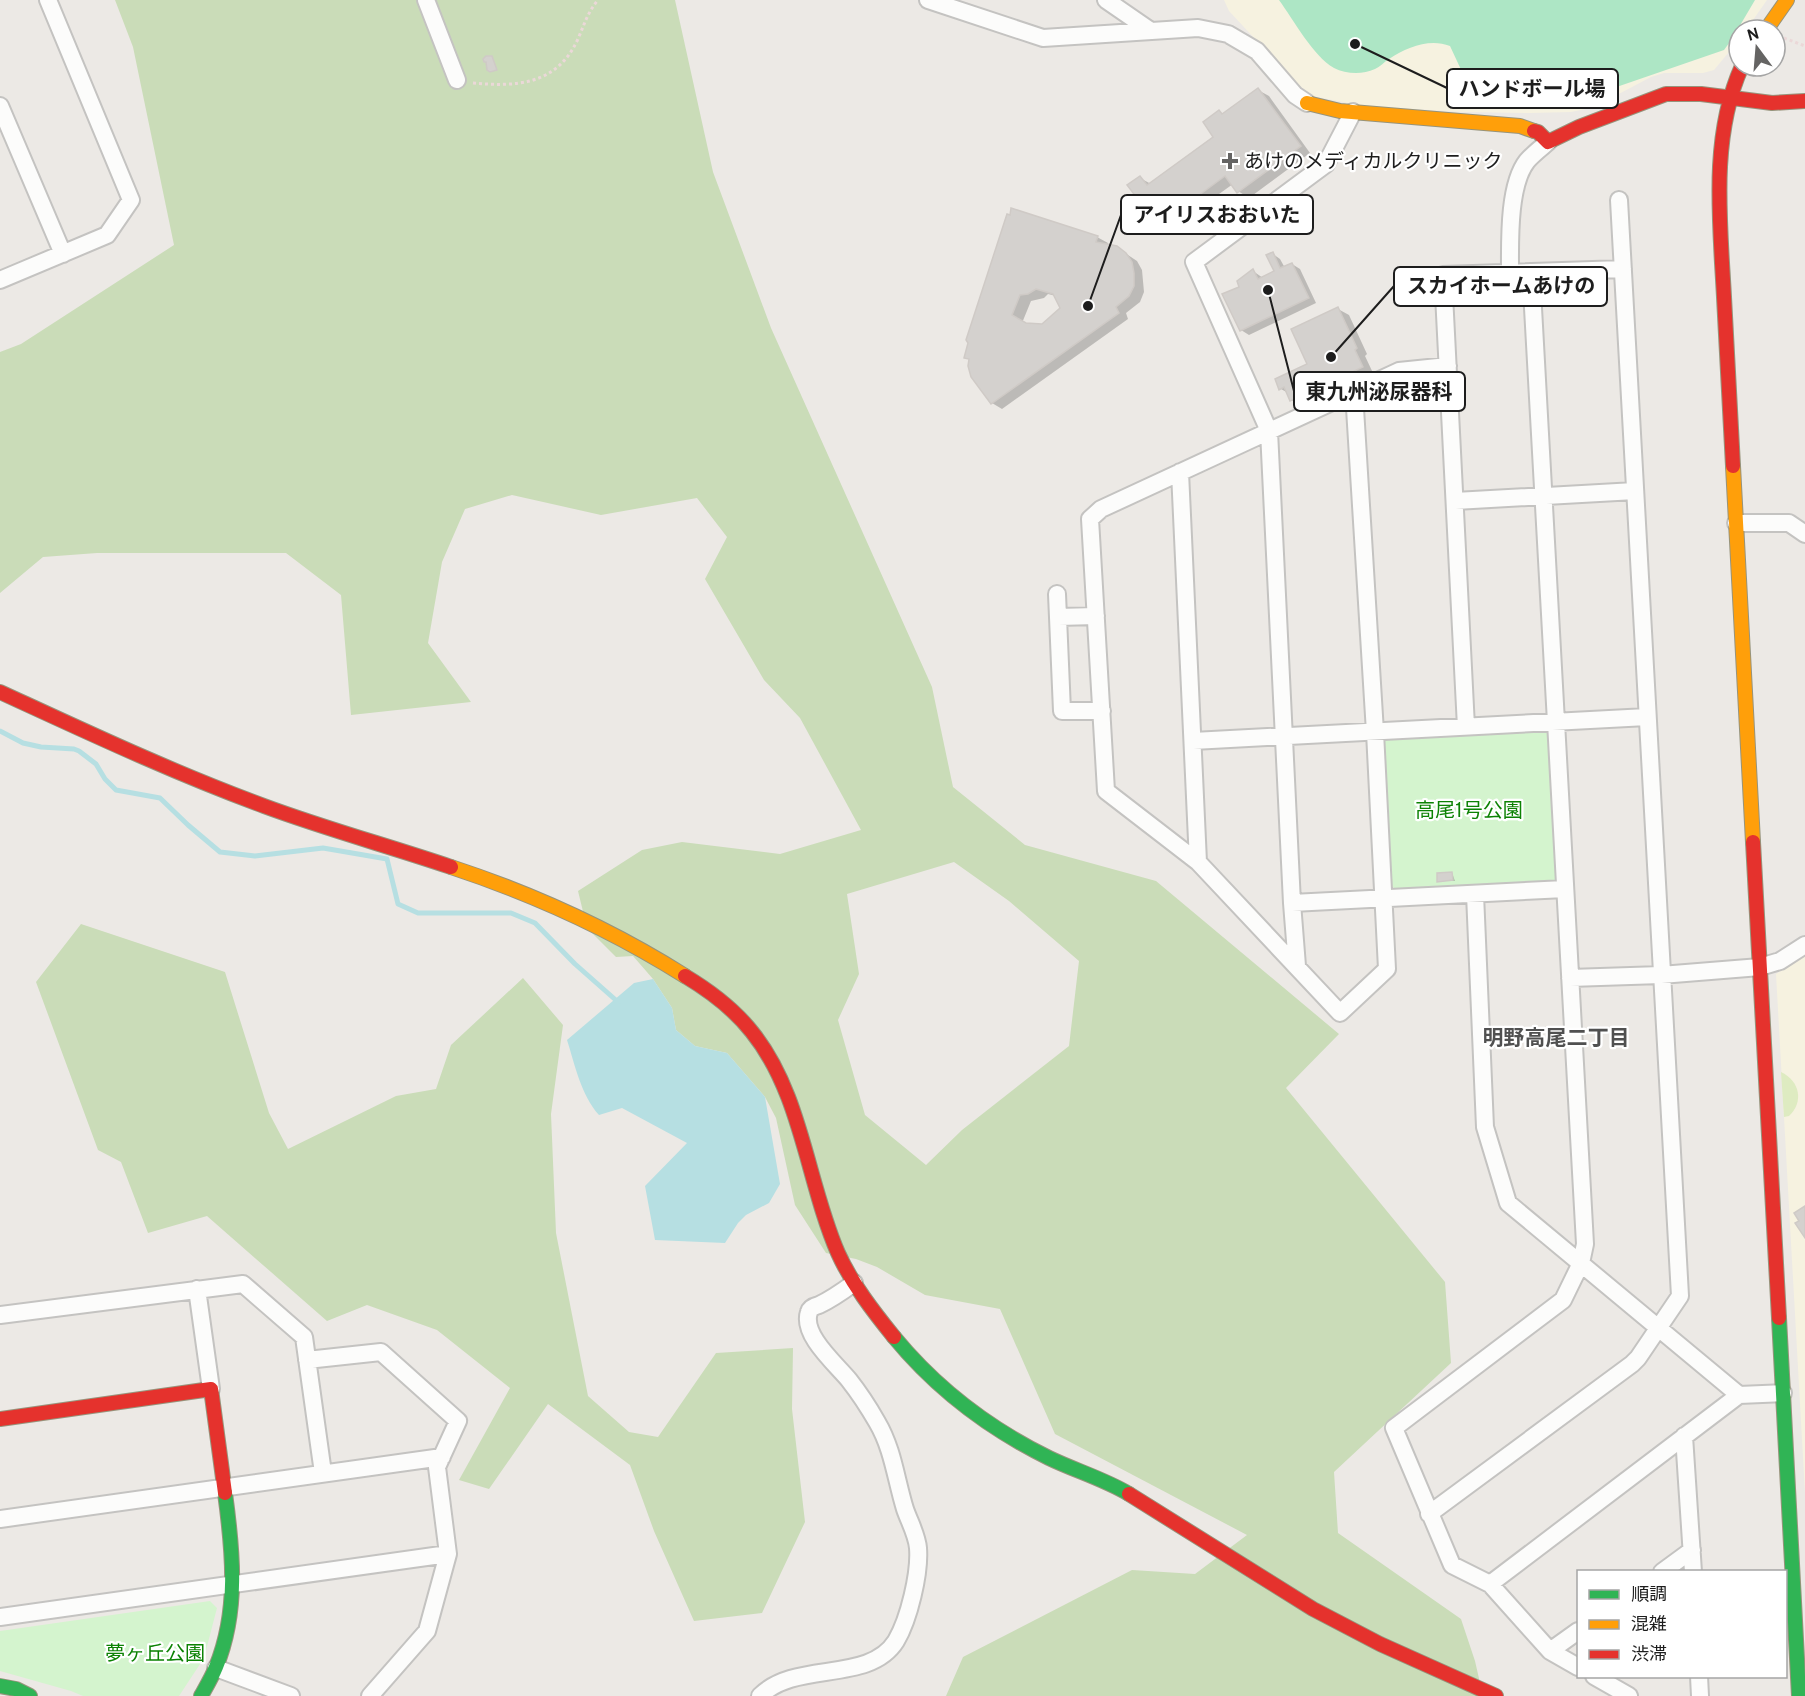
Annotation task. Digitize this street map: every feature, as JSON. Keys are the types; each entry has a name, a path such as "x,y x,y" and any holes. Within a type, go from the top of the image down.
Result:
{"street":[{"path":"0,280 107,235 131,200 48,0"},
{"path":"426,0 457,80"},
{"path":"1106,0 1151,31"},
{"path":"1774,18 1787,0"},
{"path":"938,1 1043,38 1198,28 1228,34 1257,51 1295,95 1307,103 1353,112 1520,126 1538,132 1548,142"},
{"path":"1737,78 1729,97 1721,163 1721,246 1783,1393 1797,1525 1800,1619 1799,1696"},
{"path":"1510,272 1513,204 1521,172 1527,161 1548,142 1588,123 1666,94 1692,92 1780,104 1805,101"},
{"path":"0,106 63,254"},
{"path":"1297,966 1269,431 1194,262 1326,164 1353,112"},
{"path":"1429,1514 1632,1364 1680,1296 1619,200"},
{"path":"1467,727 1443,275 1623,269"},
{"path":"1531,272 1584,1244 1581,1263 1563,1300 1394,1428 1452,1565 1490,1584 1550,1651 1577,1666"},
{"path":"1354,392 1387,969 1340,1013 1198,862 1106,791 1090,519 1101,509 1399,371 1448,366"},
{"path":"1180,472 1198,862"},
{"path":"1455,501 1635,491"},
{"path":"1736,523 1790,523 1805,534"},
{"path":"1057,594 1062,711 1102,711"},
{"path":"1058,617 1096,616"},
{"path":"0,692 161,765 225,791 304,820 453,867 537,899 616,935 686,976 723,1002 744,1021 761,1042 775,1065 785,1090 825,1221 854,1283 897,1342 921,1369 956,1400 1006,1435 1050,1458 1111,1484 1344,1627 1496,1696"},
{"path":"1193,741 1647,717"},
{"path":"1292,903 1565,889"},
{"path":"1475,894 1485,1127 1508,1203 1739,1395"},
{"path":"1570,978 1661,975 1760,967 1780,961 1805,945"},
{"path":"760,1696 773,1684 864,1664 878,1658 896,1640 914,1587 918,1545 905,1509 886,1440 859,1394 813,1338 809,1323 808,1313 811,1308 828,1301 854,1283"},
{"path":"0,1315 243,1284 304,1336 323,1473"},
{"path":"197,1289 233,1551 233,1585 228,1631 216,1668 201,1696"},
{"path":"307,1360 381,1352 458,1421 437,1467 448,1554 427,1631 370,1696"},
{"path":"0,1419 211,1389"},
{"path":"1490,1584 1739,1395 1783,1393"},
{"path":"1684,1436 1693,1570"},
{"path":"0,1519 442,1456"},
{"path":"1665,1570 1692,1550"},
{"path":"0,1617 448,1554"},
{"path":"1550,1651 1577,1632"},
{"path":"216,1668 291,1696"},
{"path":"1596,1678 1629,1696"},
{"path":"1699,1678 1700,1696"},
{"path":"0,1686 16,1689 30,1696"}],"path":[{"path":"457,80 510,84 536,79 552,72 568,59 588,14 598,0"},
{"path":"1787,39 1805,46"}],"shaded area":[{"path":"1224,0 1767,0 1754,18 1727,18 1727,54 1714,70 1703,73 1664,73 1651,77 1586,109 1571,112 1530,113 1463,112 1364,106 1312,96 1294,81 1229,11"},
{"path":"1805,955 1805,1493 1776,974"}],"green space":[{"path":"115,0 675,0 713,172 771,328 932,687 953,787 1025,845 1156,881 1339,1034 1286,1088 1445,1282 1451,1363 1334,1472 1338,1533 1461,1619 1475,1661 1483,1696 946,1696 963,1657 1132,1570 1195,1574 1247,1535 1055,1434 1000,1309 925,1295 877,1267 856,1259 826,1253 795,1205 776,1118 765,1097 727,1053 695,1046 676,1030 672,1008 653,979 633,956 616,957 587,928 578,891 642,850 682,842 780,854 861,830 800,718 764,680 705,579 727,537 697,498 601,515 512,495 465,509 442,562 428,643 471,702 351,715 341,595 286,553 97,553 43,557 0,593 0,352 21,344 174,245 133,47","holes":["954,862 1009,901 1079,961 1069,1046 962,1130 926,1165 865,1115 838,1020 859,974 847,894"]},
{"path":"1279,0 1755,0 1744,18 1727,18 1727,46 1724,50 1573,102 1477,104 1450,46 1442,44 1419,45 1396,55 1377,68 1354,73 1334,68 1304,37"},
{"name":"高尾1号公園","path":"1544,729 1549,740 1557,878 1553,882 1397,890 1390,885 1382,743 1388,738"},
{"path":"81,924 225,972 269,1113 288,1149 396,1096 436,1089 451,1045 523,978 563,1025 551,1114 556,1233 588,1396 629,1432 658,1437 716,1353 793,1348 792,1409 805,1522 762,1613 694,1621 654,1531 630,1465 548,1404 489,1489 459,1480 510,1388 437,1330 367,1305 327,1321 207,1216 148,1233 121,1162 98,1150 36,982"},
{"path":"1781,1072 1792,1081 1798,1092 1794,1110 1789,1116 1784,1117"},
{"name":"夢ヶ丘公園","path":"210,1601 217,1608 204,1658 179,1696 83,1696 0,1671 0,1631"}],"water":[{"path":"653,979 672,1008 676,1030 695,1046 727,1053 765,1097 780,1184 769,1203 746,1215 725,1243 655,1240 645,1186 687,1143 622,1108 599,1115 583,1089 567,1040 634,983"}],"building":[{"path":"486,56 492,56 497,70 490,72 487,70 483,59"},
{"name":"あけのメディカルクリニック","path":"1258,88 1301,146 1237,193 1225,176 1176,212 1169,203 1162,207 1160,205 1149,214 1127,185 1140,176 1147,185 1213,137 1203,122 1219,110 1222,114"},
{"path":"1011,208 1098,236 1096,242 1117,246 1132,262 1134,286 1129,296 1116,307 1119,313 991,404 971,377 969,359 964,358 968,343 966,340 1007,214 1010,215","holes":["1036,289 1053,294 1060,308 1042,324 1026,323 1012,315 1020,295 1028,294"]},
{"path":"1273,252 1280,268 1292,263 1309,298 1240,331 1222,294 1239,287 1237,281 1253,269 1258,279 1274,271 1266,255"},
{"path":"1338,307 1363,367 1290,401 1284,387 1279,390 1275,379 1307,364 1291,329"},
{"path":"1452,872 1453,880 1437,882 1437,873"},
{"path":"1805,1206 1805,1238 1795,1223 1799,1221 1794,1213"}],"waterway":[{"path":"0,731 23,743 79,751 96,764 105,779 116,790 160,798 220,852 255,856 323,848 387,859 398,904 418,913 511,913 535,923 575,964 618,1002"}],"traffic: fast":[{"path":"1779,1318 1799,1696"},
{"path":"894,1337 910,1356 946,1390 985,1420 1027,1447 1129,1494"},
{"path":"201,1696 214,1671 223,1646 231,1603 232,1559 225,1493"},
{"path":"0,1686 16,1689 30,1696"}],"traffic: slow":[{"path":"1774,18 1787,0"},
{"path":"1307,103 1340,111 1520,126 1534,131"},
{"path":"1733,466 1753,842"},
{"path":"451,867 571,914 629,943 685,976"}],"traffic: jam":[{"path":"1733,466 1720,180 1725,121 1738,78"},
{"path":"1534,131 1548,142 1579,127 1666,94 1701,94 1772,103 1805,101"},
{"path":"0,692 131,752 230,793 451,867"},
{"path":"1753,842 1779,1318"},
{"path":"685,976 729,1008 752,1032 769,1056 793,1110 827,1226 838,1253 856,1286 894,1337"},
{"path":"0,1419 211,1389 225,1493"},
{"path":"1129,1494 1313,1609 1380,1644 1496,1696"}],"place":[{"name":"ハンドボール場","path":"1355,44"},
{"name":"あけのメディカルクリニック","path":"1230,161"},
{"name":"東九州泌尿器科","path":"1268,290"},
{"name":"アイリスおおいた","path":"1088,306"},
{"name":"スカイホームあけの","path":"1331,357"}],"district":[{"name":"明野高尾二丁目","path":"1556,1038"}]}
